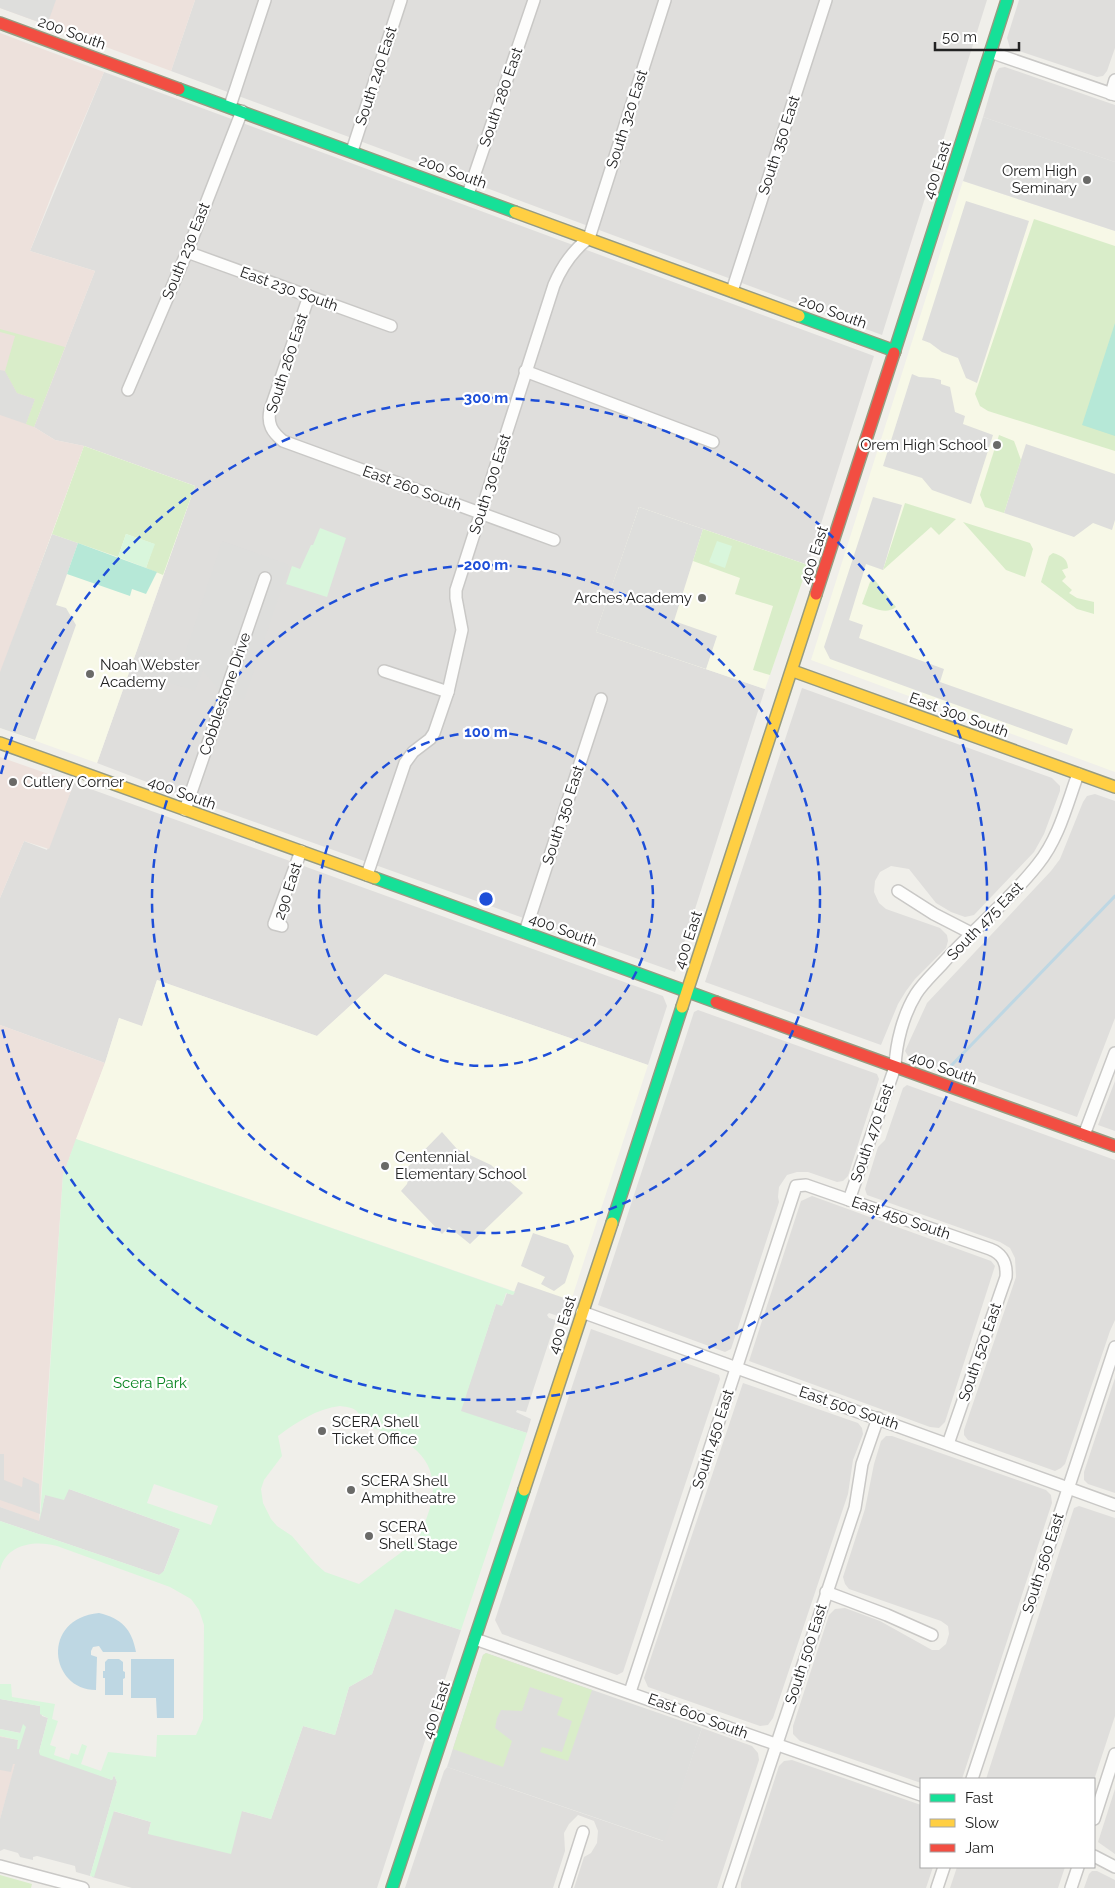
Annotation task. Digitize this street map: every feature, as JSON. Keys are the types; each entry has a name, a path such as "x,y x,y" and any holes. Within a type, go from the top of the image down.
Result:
{"street":[{"path":"230,106 265,0"},
{"name":"South 240 East","path":"352,151 401,0"},
{"name":"South 280 East","path":"468,194 534,0"},
{"name":"South 320 East","path":"589,238 665,0"},
{"name":"South 350 East","path":"732,291 826,0"},
{"name":"400 East","path":"392,1888 793,671 1007,0"},
{"name":"200 South","path":"0,23 895,350"},
{"path":"990,52 1113,94 1115,80"},
{"name":"South 230 East","path":"128,390 187,252 242,111"},
{"name":"South 300 East","path":"366,875 405,763 413,752 430,739 434,733 448,692 462,630 456,590 560,270 579,245 589,238"},
{"name":"East 230 South","path":"187,252 391,326"},
{"name":"South 260 East","path":"272,430 269,420 270,410 309,296"},
{"path":"526,371 713,442"},
{"name":"East 260 South","path":"272,430 283,440 554,540"},
{"name":"Cobblestone Drive","path":"185,810 265,578"},
{"path":"384,671 448,692"},
{"name":"East 300 South","path":"793,671 1115,787"},
{"name":"South 350 East","path":"525,932 601,699"},
{"name":"400 South","path":"0,744 1115,1146"},
{"name":"South 475 East","path":"895,1067 896,1048 908,1011 916,995 971,933 1015,890 1040,862 1051,845 1059,827 1078,774"},
{"name":"290 East","path":"282,926 274,924 301,851"},
{"path":"898,891 934,914 971,933"},
{"path":"1084,1135 1115,1053"},
{"name":"South 470 East","path":"849,1200 895,1067"},
{"name":"East 450 South","path":"796,1186 806,1185 990,1249 997,1252 1004,1259"},
{"name":"South 450 East","path":"630,1692 796,1186"},
{"name":"South 520 East","path":"948,1444 1006,1277 1004,1259"},
{"name":"East 500 South","path":"582,1312 1115,1504"},
{"name":"South 560 East","path":"972,1778 1115,1347"},
{"name":"South 500 East","path":"729,1888 855,1508 862,1464 878,1418"},
{"path":"826,1592 887,1615 932,1635"},
{"name":"East 600 South","path":"475,1639 920,1795"},
{"path":"1095,1816 1115,1754"},
{"path":"565,1888 583,1832"},
{"path":"1095,1856 1115,1866"},
{"path":"0,1866 83,1888"},
{"path":"937,1888 944,1868"},
{"path":"1071,1888 1078,1868"}],"shaded area":[{"path":"0,0 195,0 171,71 0,8"},
{"path":"0,0 56,0 47,25 0,8"},
{"path":"195,0 987,0 882,335 171,71"},
{"path":"1019,0 1115,0 1115,48 1107,71 1103,76 1097,77 1010,48 1007,38"},
{"path":"0,33 104,72 54,189 30,251 95,271 34,427 55,440 84,446 0,675"},
{"path":"1005,67 1115,105 1115,162 983,117 996,73 999,68"},
{"path":"104,72 874,356 808,565 639,507 597,632 765,689 675,972 207,805 97,763 195,486 84,446 55,440 34,427 95,271 30,251"},
{"name":"Orem High Seminary","path":"983,117 1115,162 1115,231 963,181"},
{"name":"Orem High School","path":"963,181 1115,231 1115,772 811,660"},
{"path":"966,201 1029,221 977,383 966,378 958,358 942,352 930,343 922,340"},
{"path":"0,370 5,371 17,393 35,399 26,424 0,415"},
{"path":"912,374 919,377 941,380 941,384 950,387 955,412 965,416 963,424 993,435 971,504 932,490 922,478 883,466"},
{"path":"1026,444 1115,474 1115,520 1112,530 1093,523 1074,537 1004,513"},
{"path":"84,446 195,486 97,763 0,728 0,675"},
{"path":"873,497 902,505 883,570 866,564 849,620 863,625 859,638 944,669 940,682 1073,729 1067,745 830,659 824,647"},
{"name":"Arches Academy","path":"639,507 808,565 765,689 596,632"},
{"path":"639,507 703,529 674,621 717,636 706,669 596,632"},
{"path":"52,534 78,543 56,605 66,608 76,625 35,740 0,728 0,672"},
{"path":"222,541 287,564 289,567 244,700 219,690 203,671 195,691 133,671 140,649 182,663"},
{"path":"802,688 1052,778 1060,786 1060,791 1044,834 1034,852 974,915 965,917 951,912 936,903 909,869 891,866 880,872 875,881 874,892 879,903 886,909 940,928 947,935 948,941 946,948 915,979 906,991 898,1004 881,1045 705,982"},
{"path":"0,757 74,783 49,849 24,841 0,898"},
{"path":"74,783 663,996 667,1006 648,1065 385,974 317,1036 157,980 142,1027 119,1018 105,1063 0,1025 0,898 24,841 47,850"},
{"path":"1095,794 1115,801 1115,1018 1077,1117 908,1056 905,1051 927,1003 1051,871 1060,859 1083,802 1087,796"},
{"name":"Centennial Elementary School","path":"385,974 648,1065 568,1310 76,1139 105,1063 119,1018 142,1026 157,980 317,1036"},
{"path":"698,1010 877,1074 879,1079 848,1176 843,1181 837,1182 808,1172 797,1172 787,1175 779,1187 779,1202 731,1349 725,1352 598,1305 694,1012"},
{"path":"0,1025 105,1063 63,1175 39,1522 0,1507"},
{"path":"1115,1081 1115,1131 1098,1125"},
{"path":"907,1085 1115,1160 1115,1320 1065,1464 1055,1471 968,1440 964,1435 964,1430 1016,1277 1015,1258 1010,1248 1000,1242 867,1195 865,1189 878,1147 885,1140 903,1088"},
{"path":"442,1132 457,1149 491,1165 523,1193 470,1244 449,1227 442,1234 401,1191 408,1180 401,1174"},
{"path":"812,1196 991,1261 995,1266 945,1422 939,1428 930,1427 749,1361 801,1201"},
{"path":"533,1233 568,1245 574,1256 565,1283 554,1291 541,1284 545,1277 521,1266"},
{"path":"518,1282 570,1300 564,1318 549,1313 547,1315 549,1318 556,1320 526,1412 517,1410 516,1412 531,1419 527,1433 460,1412 496,1304 503,1304 507,1293 513,1295"},
{"path":"591,1329 719,1375 720,1379 623,1672 617,1675 502,1634 495,1620"},
{"path":"1115,1378 1115,1493 1088,1484 1084,1480 1084,1472"},
{"path":"743,1383 858,1423 862,1428 863,1434 853,1460 848,1494 773,1718 768,1725 760,1726 648,1687 644,1678"},
{"path":"886,1436 892,1436 1046,1490 1051,1495 1052,1503 962,1778 920,1778 920,1783 800,1741 793,1734 793,1726 829,1615 835,1609 845,1608 880,1621 932,1650 939,1650 946,1644 949,1634 948,1626 941,1621 849,1589 845,1584 843,1577 865,1509 874,1464 881,1441"},
{"path":"0,1454 4,1454 4,1480 22,1487 23,1477 39,1484 40,1514 0,1500"},
{"path":"69,1489 180,1529 163,1573 159,1575 0,1521 0,1507 39,1521 45,1495"},
{"path":"1079,1506 1115,1518 1115,1716 1095,1778 986,1778 1074,1508"},
{"path":"395,1608 461,1630 377,1888 132,1888 92,1877 113,1811 151,1822 148,1834 242,1811 271,1819 303,1726 335,1735 349,1687 372,1674"},
{"path":"486,1653 702,1728 664,1841 447,1767 483,1655"},
{"path":"0,1699 40,1706 42,1716 48,1718 39,1752 112,1780 114,1775 117,1782 90,1876 76,1872 75,1866 37,1856 33,1857 33,1860 20,1857 18,1853 4,1849 0,1851 0,1819 15,1764 13,1764 11,1772 0,1770 0,1737 18,1740 17,1748 20,1733 0,1729"},
{"path":"702,1728 752,1746 758,1753 759,1760 717,1888 574,1888 584,1857 591,1853 597,1843 598,1831 594,1821 578,1815 569,1824 564,1833 565,1851 553,1888 405,1888 444,1771 447,1767 663,1841"},
{"path":"0,1736 18,1740 20,1749 0,1819"},
{"path":"792,1760 920,1805 920,1868 933,1868 926,1888 741,1888 779,1766 784,1761"},
{"path":"1115,1789 1115,1854 1098,1842"},
{"path":"957,1868 1065,1868 1058,1888 950,1888"},
{"path":"1092,1871 1097,1871 1115,1880 1115,1888 1084,1888"}],"green space":[{"path":"1034,219 1115,246 1115,451 988,411 980,406 975,394"},
{"path":"1115,323 1115,436 1082,425"},
{"path":"0,329 65,347 34,427 26,424 35,399 17,393 5,371 15,336 0,332"},
{"path":"999,435 1014,441 1021,460 1004,513 985,507 980,495"},
{"path":"84,446 195,486 163,575 146,568 154,544 126,534 118,557 52,534"},
{"path":"905,503 956,519 939,535 931,527 883,570"},
{"path":"963,522 1030,543 1033,549 1025,577 1006,570"},
{"path":"320,528 346,538 327,597 286,584 292,566 300,569"},
{"path":"703,529 808,565 770,675 753,670 773,606 735,594 740,578 693,561"},
{"path":"126,534 155,544 146,568 118,557"},
{"path":"717,541 732,546 725,568 709,562"},
{"path":"78,543 157,572 146,594 132,589 130,596 67,574"},
{"path":"1053,553 1061,556 1066,562 1068,568 1062,570 1066,577 1062,581 1072,590 1069,593 1077,598 1094,602 1094,614 1077,609 1041,582 1049,556"},
{"path":"874,579 896,607 884,611 862,604 870,582"},
{"name":"Scera Park","path":"76,1139 515,1292 513,1295 506,1293 502,1306 496,1304 461,1411 527,1433 461,1630 395,1609 372,1674 349,1687 335,1735 303,1726 271,1819 242,1811 231,1854 148,1834 151,1822 114,1811 94,1877 90,1876 117,1782 114,1775 112,1780 40,1755 39,1752 48,1718 40,1714 40,1706 0,1699 0,1684 11,1684 12,1697 55,1704 52,1719 58,1721 50,1745 56,1747 54,1755 69,1760 71,1753 78,1755 82,1744 87,1746 81,1764 101,1771 108,1752 156,1757 157,1735 196,1735 203,1719 204,1625 199,1610 191,1599 170,1587 57,1546 31,1544 22,1546 8,1554 0,1570 0,1521 159,1575 164,1571 180,1529 69,1489 64,1500 45,1495 40,1519 63,1175","holes":["340,1406 354,1409 361,1416 365,1426 396,1437 409,1445 420,1454 428,1465 432,1478 433,1493 429,1511 415,1543 359,1584 325,1572 315,1563 292,1536 277,1526 271,1519 263,1503 261,1489 264,1480 282,1456 278,1436 315,1413","154,1484 218,1506 211,1525 147,1503"]},
{"path":"486,1653 592,1690 568,1761 540,1752 542,1747 562,1752 572,1721 557,1715 563,1698 530,1687 522,1711 501,1710 497,1718 495,1728 512,1741 503,1767 453,1749 483,1655"},
{"path":"23,1724 26,1727 19,1749 17,1749 18,1740 0,1736 0,1729 20,1733"},
{"path":"0,1875 32,1884 31,1888 0,1888"}],"water":[{"path":"99,1613 114,1618 124,1626 132,1637 136,1652 103,1652 99,1646 93,1647 91,1655 97,1657 96,1690 81,1687 69,1679 61,1667 58,1654 60,1640 67,1628 80,1618"},
{"path":"108,1659 119,1659 123,1662 125,1678 123,1679 123,1695 105,1695 103,1671 105,1671 105,1662"},
{"path":"131,1659 174,1659 174,1718 157,1718 156,1698 131,1698"}],"waterway":[{"path":"948,1069 1115,896"}],"traffic: fast":[{"path":"894,353 1007,0"},
{"path":"179,89 515,212"},
{"path":"799,316 895,351"},
{"path":"375,878 716,1002"},
{"path":"612,1223 682,1007"},
{"path":"392,1888 524,1490"}],"traffic: slow":[{"path":"515,212 799,316"},
{"path":"682,1007 816,594"},
{"path":"793,671 1115,787"},
{"path":"0,743 375,878"},
{"path":"524,1490 612,1223"}],"traffic: jam":[{"path":"0,23 179,89"},
{"path":"816,594 894,353"},
{"path":"716,1002 1115,1146"}],"place":[{"name":"Orem High Seminary","path":"1087,180"},
{"name":"Orem High School","path":"997,445"},
{"name":"Arches Academy","path":"702,598"},
{"name":"Noah Webster Academy","path":"90,674"},
{"name":"Cutlery Corner","path":"13,782"},
{"name":"Centennial Elementary School","path":"385,1166"},
{"name":"SCERA Shell Ticket Office","path":"322,1431"},
{"name":"SCERA Shell Amphitheatre","path":"351,1490"},
{"name":"SCERA Shell Stage","path":"369,1536"}]}
